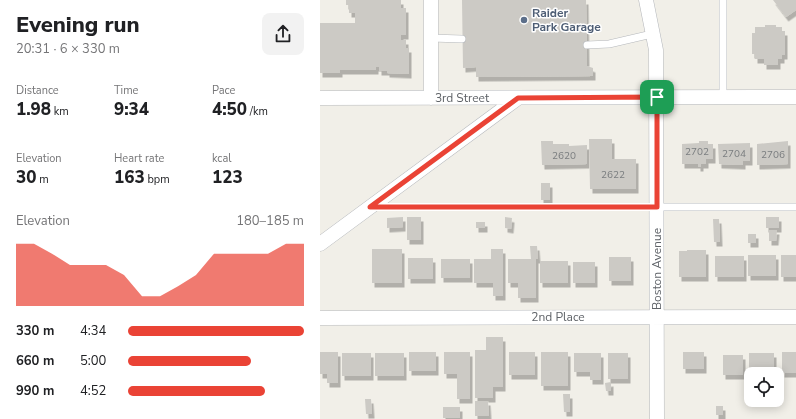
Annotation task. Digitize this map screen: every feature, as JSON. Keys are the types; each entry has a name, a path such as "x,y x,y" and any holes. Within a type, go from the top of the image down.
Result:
{"street":[{"path":"431,98 432,0"},
{"name":"Boston Avenue","path":"646,0 656,50 657,419"},
{"name":"3rd Street","path":"320,98 796,97"},
{"path":"320,244 518,98"},
{"name":"2nd Place","path":"320,318 796,317"}],"lane":[{"path":"723,0 723,97"},
{"path":"587,45 609,44 652,34"},
{"path":"431,38 462,39"},
{"path":"370,207 796,207"}],"building":[{"path":"346,0 401,0 401,8 406,8 406,35 401,35 401,40 406,40 406,48 409,48 409,74 387,73 387,71 379,71 379,67 376,67 376,70 340,70 340,73 320,73 320,23 355,23 355,13 349,13 349,5 346,5"},
{"name":"Raider Park Garage","path":"462,0 586,0 587,66 593,68 593,76 476,77 476,67 463,68"},
{"path":"773,0 796,0 796,10 786,17"},
{"path":"765,25 776,25 776,27 782,27 782,31 785,31 785,55 782,55 782,59 778,59 778,65 764,65 764,59 755,59 755,54 752,54 752,33 755,33 755,27 765,27"},
{"path":"589,139 612,139 612,159 636,159 636,189 590,189"},
{"path":"541,141 553,141 553,144 569,144 569,146 587,145 587,164 542,165"},
{"path":"699,141 708,141 708,144 713,144 713,159 706,159 706,164 701,164 701,167 698,167 698,164 682,164 682,144 699,143"},
{"path":"788,141 788,164 757,165 757,144"},
{"path":"750,143 750,161 743,161 743,165 719,164 718,144"},
{"path":"541,183 550,183 550,200 541,200"},
{"path":"403,217 403,227 387,228 387,218"},
{"path":"407,217 421,217 421,240 407,240"},
{"path":"505,217 512,218 511,229 505,228"},
{"path":"766,217 779,217 779,228 766,228"},
{"path":"713,219 719,219 720,242 714,242"},
{"path":"476,222 485,222 485,228 476,228"},
{"path":"769,230 777,230 776,241 769,241"},
{"path":"748,234 756,234 756,243 748,243"},
{"path":"530,246 537,246 538,259 531,259"},
{"path":"372,249 402,249 402,283 372,283"},
{"path":"491,249 503,249 503,296 493,296 493,283 474,283 474,259 491,259"},
{"path":"706,250 706,277 679,277 679,251"},
{"path":"748,255 776,255 776,276 748,276"},
{"path":"781,255 796,255 796,277 781,277"},
{"path":"715,256 744,256 744,277 715,277"},
{"path":"609,257 631,257 631,281 609,281"},
{"path":"408,258 433,258 433,279 408,279"},
{"path":"441,259 470,259 470,278 441,278"},
{"path":"508,259 536,259 536,298 518,298 518,283 508,283"},
{"path":"540,261 568,261 568,283 540,283"},
{"path":"573,262 595,262 595,283 573,283"},
{"path":"486,337 503,337 503,387 493,387 493,398 475,398 475,350 486,350"},
{"path":"320,352 338,352 338,383 327,383 327,374 320,374"},
{"path":"409,352 436,352 436,371 409,371"},
{"path":"444,352 470,352 470,399 457,399 457,374 444,374"},
{"path":"509,352 535,352 535,375 509,375"},
{"path":"541,352 568,352 568,386 541,386"},
{"path":"683,352 704,352 704,369 683,369"},
{"path":"782,352 796,352 796,373 784,373 784,367 782,367"},
{"path":"342,353 371,353 371,376 342,376"},
{"path":"375,353 404,353 404,376 375,376"},
{"path":"574,353 601,353 601,380 590,380 590,372 574,372"},
{"path":"608,353 628,353 628,379 608,379"},
{"path":"749,353 774,353 774,367 749,367"},
{"path":"723,355 743,355 743,375 723,375"},
{"path":"611,382 611,391 606,391 605,383"},
{"path":"563,394 570,394 570,412 564,412"},
{"path":"365,399 371,399 372,414 366,414"},
{"path":"475,401 488,401 489,416 475,416"},
{"path":"716,406 723,406 723,415 716,415"},
{"path":"443,407 460,407 460,418 443,418"}],"place":[{"name":"Raider Park Garage","path":"524,20"}],"route":[{"path":"657,97 657,207 370,207 518,98 657,97"}]}
